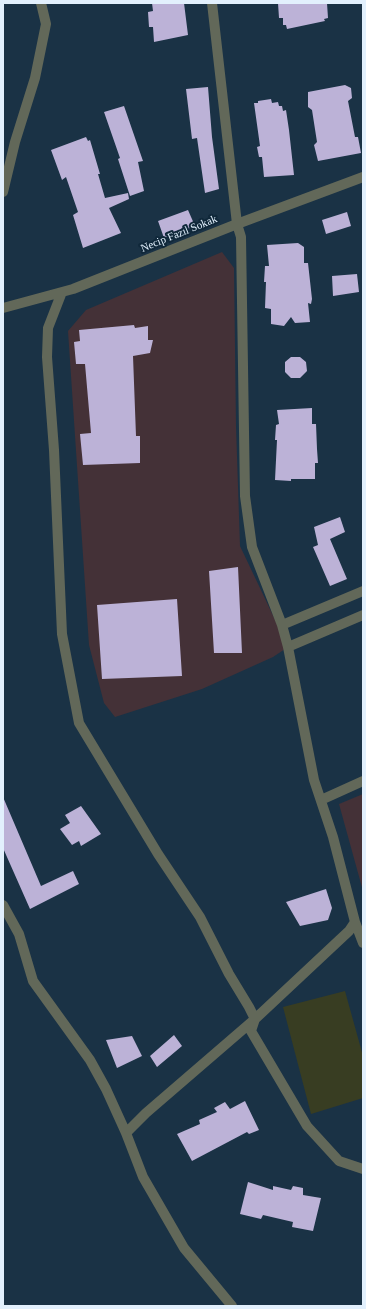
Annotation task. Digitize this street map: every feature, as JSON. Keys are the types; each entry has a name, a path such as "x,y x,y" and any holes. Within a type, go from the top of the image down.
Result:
{"street":[{"path":"3,192 15,142 35,78 46,24 41,3"},
{"path":"212,3 237,224 241,237 245,496 252,547 282,625 288,647 314,780 333,837 355,922 363,943"},
{"name":"Necip Fazıl Sokak","path":"3,308 73,289 237,224 363,177"},
{"path":"62,292 48,328 47,357 54,450 62,634 79,723 158,854 200,917 229,974 250,1007 255,1019 251,1031 307,1126 339,1161 363,1169"},
{"path":"282,625 363,591"},
{"path":"288,647 363,615"},
{"path":"321,800 363,782"},
{"path":"3,905 20,934 33,981 90,1060 126,1133 143,1177 184,1248 232,1306"},
{"path":"126,1133 146,1113 255,1019 348,931 355,922"}],"shaded area":[{"path":"222,252 234,268 236,426 240,546 288,647 273,657 202,689 115,717 104,703 89,645 68,331 86,310"},
{"path":"363,794 363,891 339,804"}],"green space":[{"path":"345,991 363,1056 363,1098 311,1114 283,1007"}],"building":[{"path":"152,3 184,3 188,35 154,42 153,27 149,27 148,12 153,11"},
{"path":"278,3 327,3 328,18 324,19 325,21 287,29 286,25 283,25 283,18 279,18"},
{"path":"345,85 351,88 352,98 348,101 355,137 358,137 361,153 318,161 314,145 317,142 312,110 308,107 308,92"},
{"path":"208,87 212,137 219,189 205,193 197,138 192,139 186,89"},
{"path":"271,99 272,103 278,102 279,106 282,106 283,111 286,110 294,175 264,177 262,157 259,157 257,147 260,146 254,103"},
{"path":"124,106 143,161 138,162 144,191 130,196 118,159 120,158 104,112"},
{"path":"86,137 88,141 90,140 105,198 128,193 129,199 109,208 121,233 83,248 73,215 78,212 66,177 62,180 51,150"},
{"path":"188,210 195,226 164,238 158,221"},
{"path":"347,212 351,226 326,234 322,220"},
{"path":"298,243 304,247 304,263 308,263 312,299 311,304 308,303 310,322 295,323 291,317 284,326 271,324 271,309 265,308 265,266 269,266 267,245"},
{"path":"357,274 359,292 333,296 332,276"},
{"path":"134,325 135,328 148,326 148,340 153,340 150,353 133,356 136,436 140,436 140,463 83,465 80,434 91,433 85,364 76,364 74,342 80,341 79,330"},
{"path":"291,357 300,357 306,362 307,371 300,378 291,378 285,372 285,362"},
{"path":"312,408 312,424 316,424 318,463 315,463 315,479 291,479 291,481 275,480 277,440 275,440 276,425 279,424 277,410"},
{"path":"340,517 345,532 330,539 347,579 330,586 313,547 318,545 314,527"},
{"path":"238,567 242,653 214,653 209,571"},
{"path":"177,599 182,676 102,679 97,605"},
{"path":"3,797 41,886 73,871 79,884 30,909 3,848"},
{"path":"81,806 101,834 81,846 79,841 72,845 60,829 70,823 65,815"},
{"path":"326,889 332,908 328,920 300,926 286,902"},
{"path":"174,1035 182,1046 157,1067 150,1056"},
{"path":"132,1036 142,1056 117,1068 106,1040"},
{"path":"245,1101 259,1130 249,1134 247,1132 192,1161 177,1134 200,1124 199,1120 217,1112 214,1108 225,1102 230,1109"},
{"path":"248,1182 273,1190 273,1186 291,1190 293,1186 303,1188 303,1195 321,1198 313,1231 292,1227 293,1222 263,1215 261,1219 240,1214"}]}
